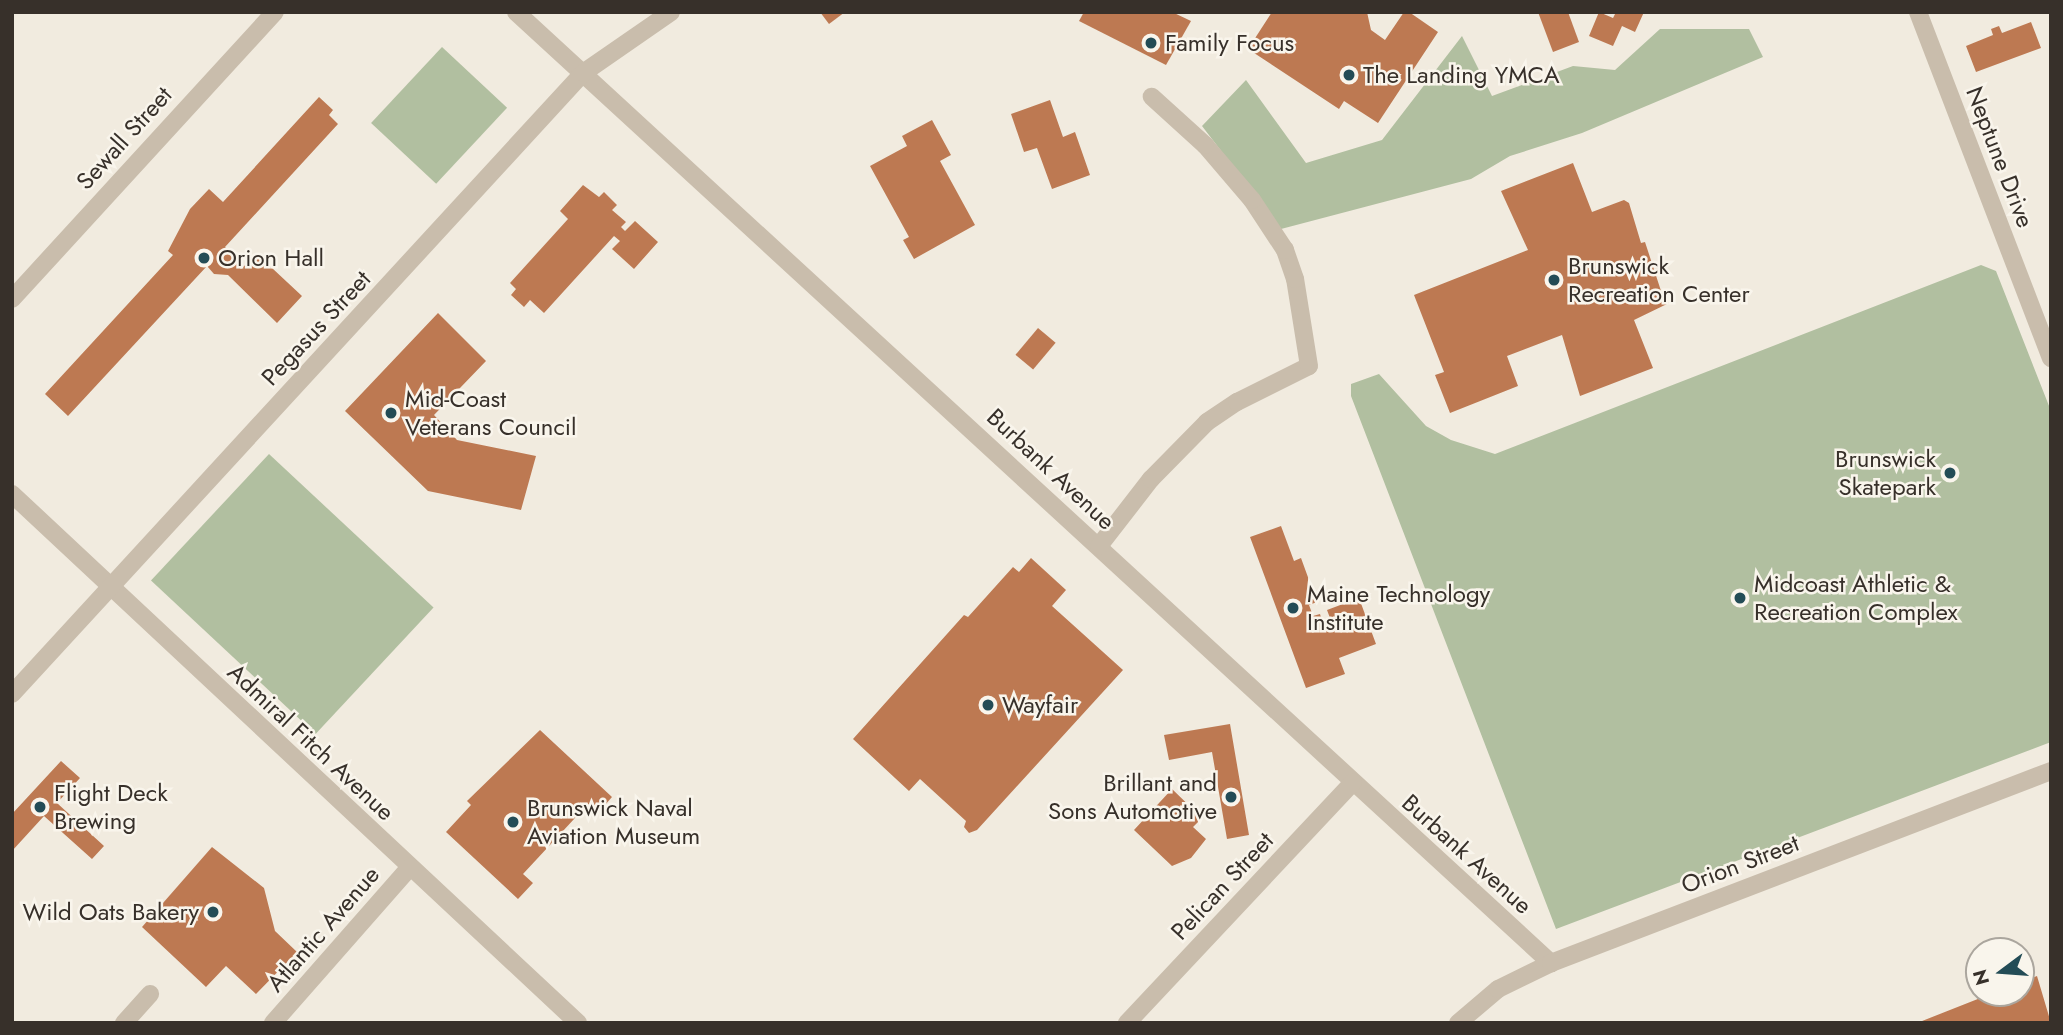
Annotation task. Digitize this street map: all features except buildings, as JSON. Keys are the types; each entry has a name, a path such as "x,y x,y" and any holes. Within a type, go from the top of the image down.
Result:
{"street":[{"name":"Sewall Street","path":"12,299 275,12"},
{"name":"Burbank Avenue","path":"516,12 1550,963"},
{"path":"643,35 647,12"},
{"name":"Pegasus Street","path":"12,694 583,74 643,35 671,12"},
{"name":"Neptune Drive","path":"1918,12 2051,358"},
{"path":"1099,546 1151,479 1207,422 1237,402 1309,366 1294,279 1280,241 1205,145 1152,97"},
{"name":"Admiral Fitch Avenue","path":"12,494 110,589 578,1023"},
{"name":"Orion Street","path":"1458,1023 1498,989 1550,963 2051,771"},
{"name":"Pelican Street","path":"1128,1023 1353,782"},
{"name":"Atlantic Avenue","path":"273,1023 410,867"},
{"path":"124,1023 150,994"}],"green space":[{"path":"1660,29 1749,29 1763,57 1582,133 1510,156 1471,179 1281,229 1202,126 1246,80 1306,163 1382,140 1462,36 1492,96 1573,66 1615,70"},
{"path":"442,47 507,108 436,184 371,123"},
{"name":"Midcoast Athletic & Recreation Complex","path":"1981,265 1996,271 2051,411 2051,742 1556,929 1351,396 1351,384 1379,374 1426,426 1451,440 1495,454"},
{"path":"269,454 434,607 316,734 151,581"}],"place":[{"name":"Family Focus","path":"1151,43"},
{"name":"The Landing YMCA","path":"1349,75"},
{"name":"Orion Hall","path":"204,258"},
{"name":"Brunswick Recreation Center","path":"1554,280"},
{"name":"Mid-Coast Veterans Council","path":"391,413"},
{"name":"Brunswick Skatepark","path":"1950,473"},
{"name":"Midcoast Athletic & Recreation Complex","path":"1740,598"},
{"name":"Maine Technology Institute","path":"1293,608"},
{"name":"Wayfair","path":"988,705"},
{"name":"Brillant and Sons Automotive","path":"1231,797"},
{"name":"Flight Deck Brewing","path":"40,807"},
{"name":"Brunswick Naval Aviation Museum","path":"513,822"},
{"name":"Wild Oats Bakery","path":"213,912"}]}
